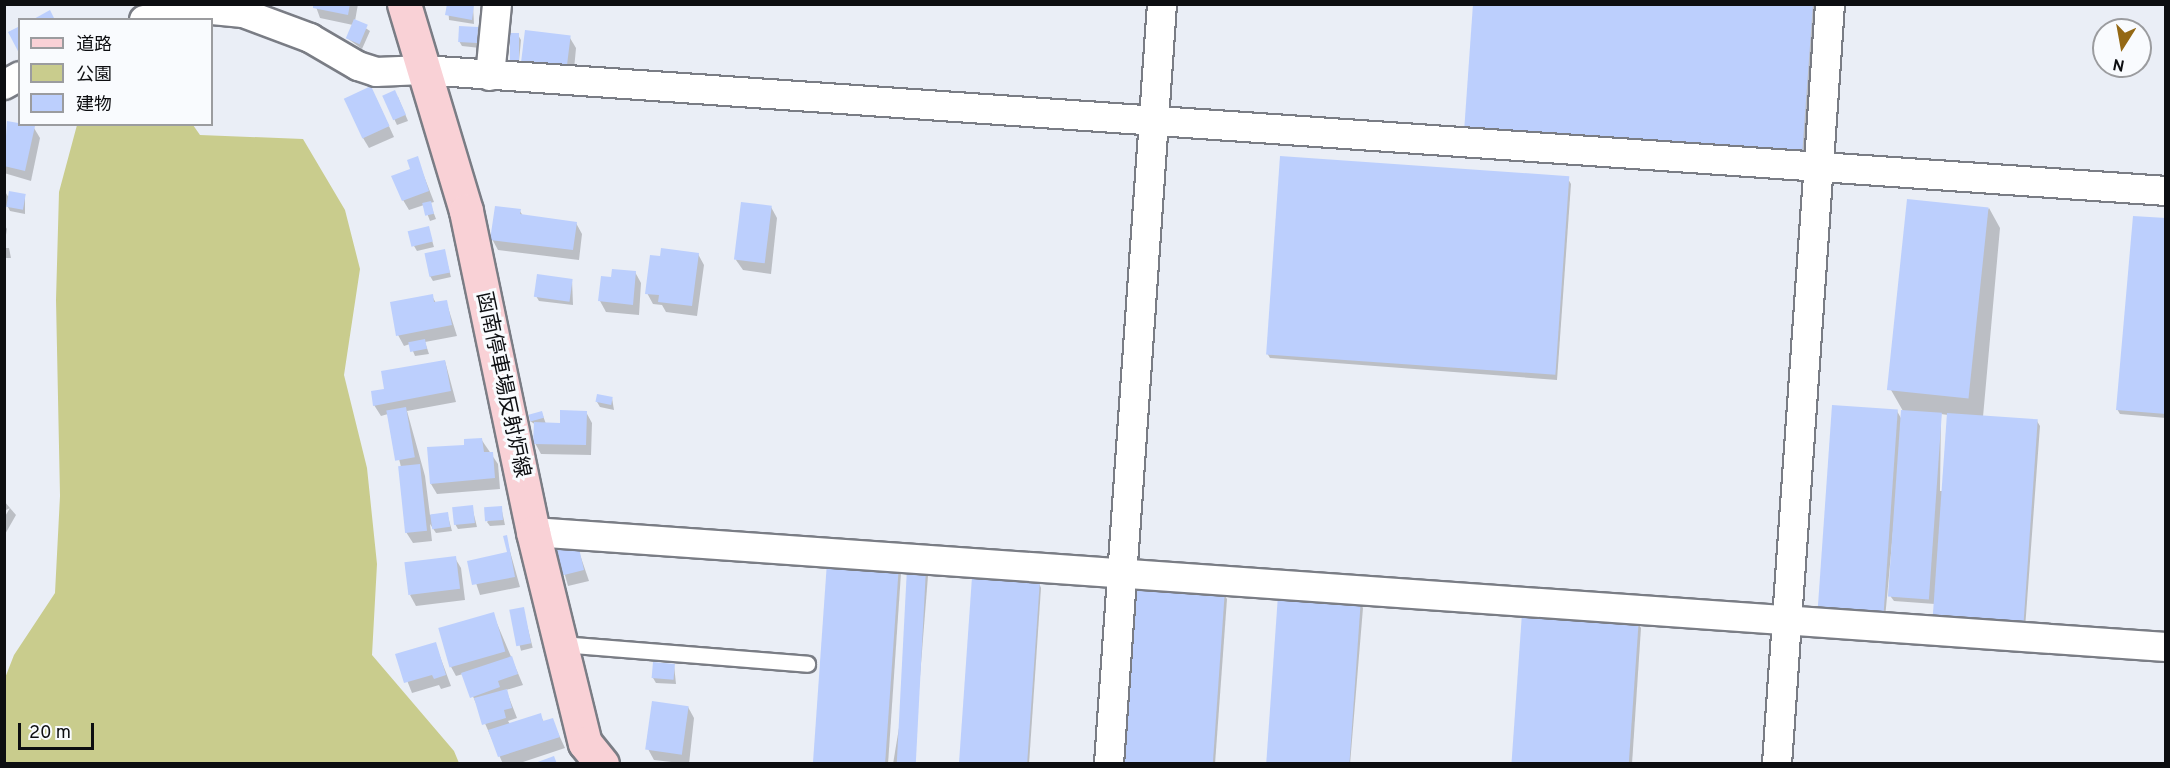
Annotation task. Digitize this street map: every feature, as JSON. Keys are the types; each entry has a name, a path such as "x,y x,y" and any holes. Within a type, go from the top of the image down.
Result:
{"main road":[{"name":"函南停車場反射炉線","path":"404,4 466,211 533,532 591,757"}],"street":[{"path":"490,76 497,4"},
{"path":"1109,764 1162,4"},
{"path":"1777,764 1830,4"},
{"path":"155,18 202,9 243,13 310,38 366,69 428,85 490,76 2166,191"},
{"path":"4,85 18,77"},
{"path":"533,532 2166,647"}],"lane":[{"path":"561,644 807,664"}],"green space":[{"path":"77,126 194,126 200,135 303,139 345,210 360,269 344,375 367,468 377,564 372,655 454,751 459,763 5,763 5,678 14,655 55,593 60,496 56,300 59,192"}],"building":[{"path":"313,4 350,4 348,15 313,8"},
{"path":"447,4 474,5 472,20 445,15"},
{"path":"1473,4 1813,4 1802,156 1464,132"},
{"path":"50,10 54,18 36,18"},
{"path":"354,19 368,25 360,44 346,38"},
{"path":"459,26 478,27 477,43 458,42"},
{"path":"18,27 18,51 8,32"},
{"path":"525,30 571,36 567,69 521,64"},
{"path":"510,33 519,33 519,66 510,66"},
{"path":"371,86 390,126 362,139 344,99"},
{"path":"395,90 406,115 393,120 382,96"},
{"path":"7,121 18,123 18,126 35,126 25,171 4,166"},
{"path":"418,156 429,191 402,201 391,176 410,169 407,160"},
{"path":"1280,156 1569,176 1555,375 1266,355"},
{"path":"9,191 26,194 23,210 6,207"},
{"path":"1907,199 1989,208 1968,399 1887,390"},
{"path":"431,201 434,214 425,216 422,203"},
{"path":"741,202 772,206 765,263 734,260"},
{"path":"495,206 521,209 520,214 577,222 573,250 490,240"},
{"path":"2133,216 2166,218 2166,414 2116,410"},
{"path":"429,226 433,242 412,247 408,231"},
{"path":"661,248 699,253 692,306 658,302 659,295 645,294 650,255 660,256"},
{"path":"445,249 450,272 429,277 424,253"},
{"path":"612,269 636,271 633,305 598,301 601,276 611,277"},
{"path":"537,274 573,279 569,302 534,297"},
{"path":"433,294 434,302 447,300 452,325 396,336 390,302"},
{"path":"425,339 427,349 410,352 408,342"},
{"path":"445,360 451,391 373,406 371,391 384,389 381,371"},
{"path":"597,394 613,397 611,405 595,402"},
{"path":"1832,405 1898,410 1884,614 1818,610"},
{"path":"406,407 415,457 395,461 386,410"},
{"path":"560,410 587,411 586,445 533,444 534,422 560,423"},
{"path":"1901,410 1942,413 1929,599 1888,597"},
{"path":"542,411 544,418 530,422 529,415"},
{"path":"1947,413 2038,419 2023,625 1933,618"},
{"path":"482,438 484,452 493,452 495,478 430,484 427,447 464,445 464,439"},
{"path":"420,464 427,531 405,533 398,466"},
{"path":"473,505 475,523 454,525 452,507"},
{"path":"502,506 503,520 485,521 484,507"},
{"path":"448,512 450,527 432,529 430,515"},
{"path":"507,535 515,577 472,585 467,561 507,552 503,536"},
{"path":"554,542 578,544 584,570 560,576"},
{"path":"456,556 460,589 408,595 404,562"},
{"path":"827,562 899,567 885,764 813,764"},
{"path":"907,568 926,569 916,764 897,764"},
{"path":"972,577 1040,582 1027,764 959,764"},
{"path":"1134,586 1225,592 1213,764 1122,764"},
{"path":"1278,595 1361,601 1349,764 1266,764"},
{"path":"524,607 531,643 516,646 509,610"},
{"path":"494,612 505,651 450,667 438,628"},
{"path":"1522,613 1639,621 1629,764 1511,764"},
{"path":"436,642 446,675 434,679 432,675 404,683 395,654"},
{"path":"512,656 518,674 498,681 500,687 470,698 461,673"},
{"path":"653,662 675,664 674,680 652,678"},
{"path":"507,689 512,708 504,710 506,718 482,725 474,698"},
{"path":"652,701 689,706 682,755 645,750"},
{"path":"541,713 543,721 553,718 560,737 498,757 488,730"},
{"path":"554,756 557,764 535,764 535,763"}]}
